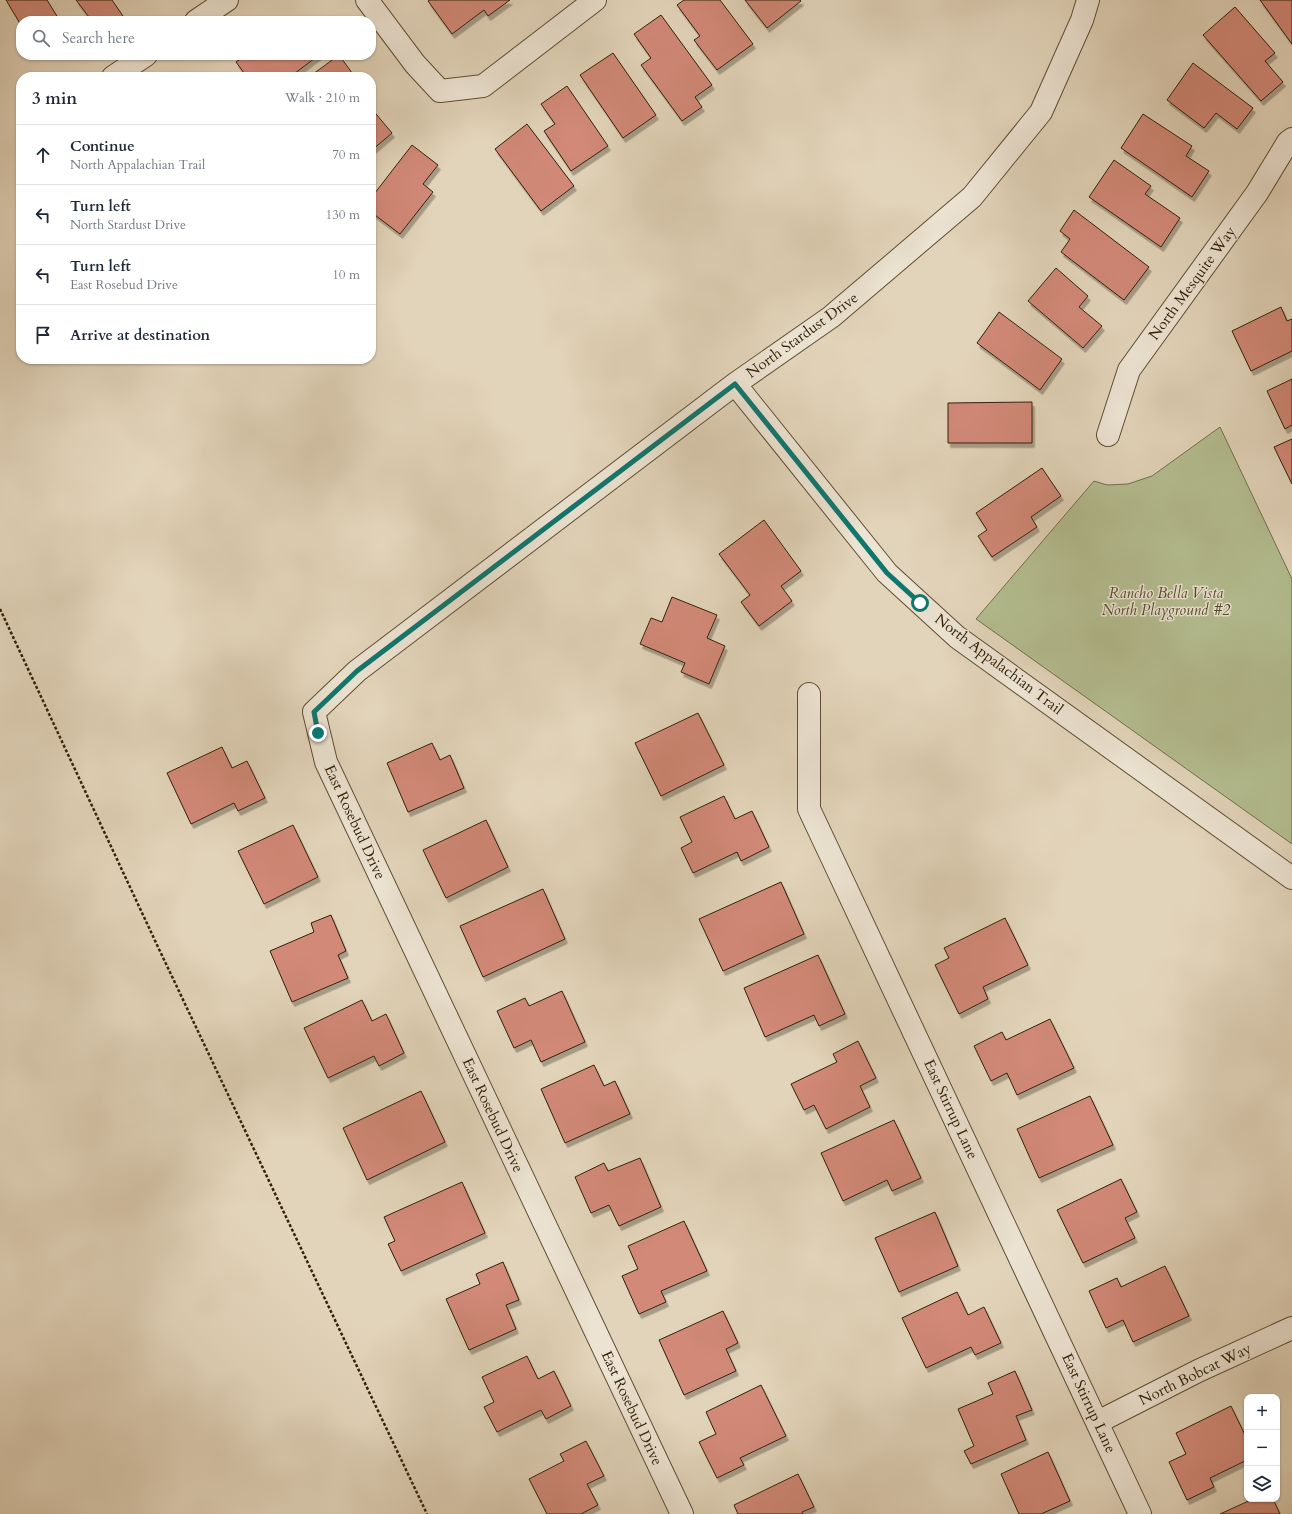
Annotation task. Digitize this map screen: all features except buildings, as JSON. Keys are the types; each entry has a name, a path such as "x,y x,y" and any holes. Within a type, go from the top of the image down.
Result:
{"street":[{"path":"203,16 227,0"},
{"path":"367,0 415,64 440,91 483,86 595,0"},
{"name":"North Stardust Drive","path":"314,712 357,671 735,384 832,317 972,197 1041,112 1082,20 1088,0"},
{"path":"120,72 138,60"},
{"name":"North Mesquite Way","path":"1108,435 1129,370 1291,144"},
{"name":"North Appalachian Trail","path":"735,384 887,573 957,637 1292,878"},
{"name":"East Stirrup Lane","path":"809,694 809,808 1140,1514"},
{"name":"East Rosebud Drive","path":"314,712 326,762 682,1514"},
{"name":"North Bobcat Way","path":"1098,1422 1198,1371 1292,1328"}],"path":[{"path":"0,609 161,955 427,1514"}],"green space":[{"name":"Rancho Bella Vista North Playground #2","path":"1220,427 1292,579 1292,844 976,619 1094,481 1107,485 1128,484 1152,476"}],"route":[{"path":"318,733 314,712 357,671 735,384 887,573 920,603"}]}
